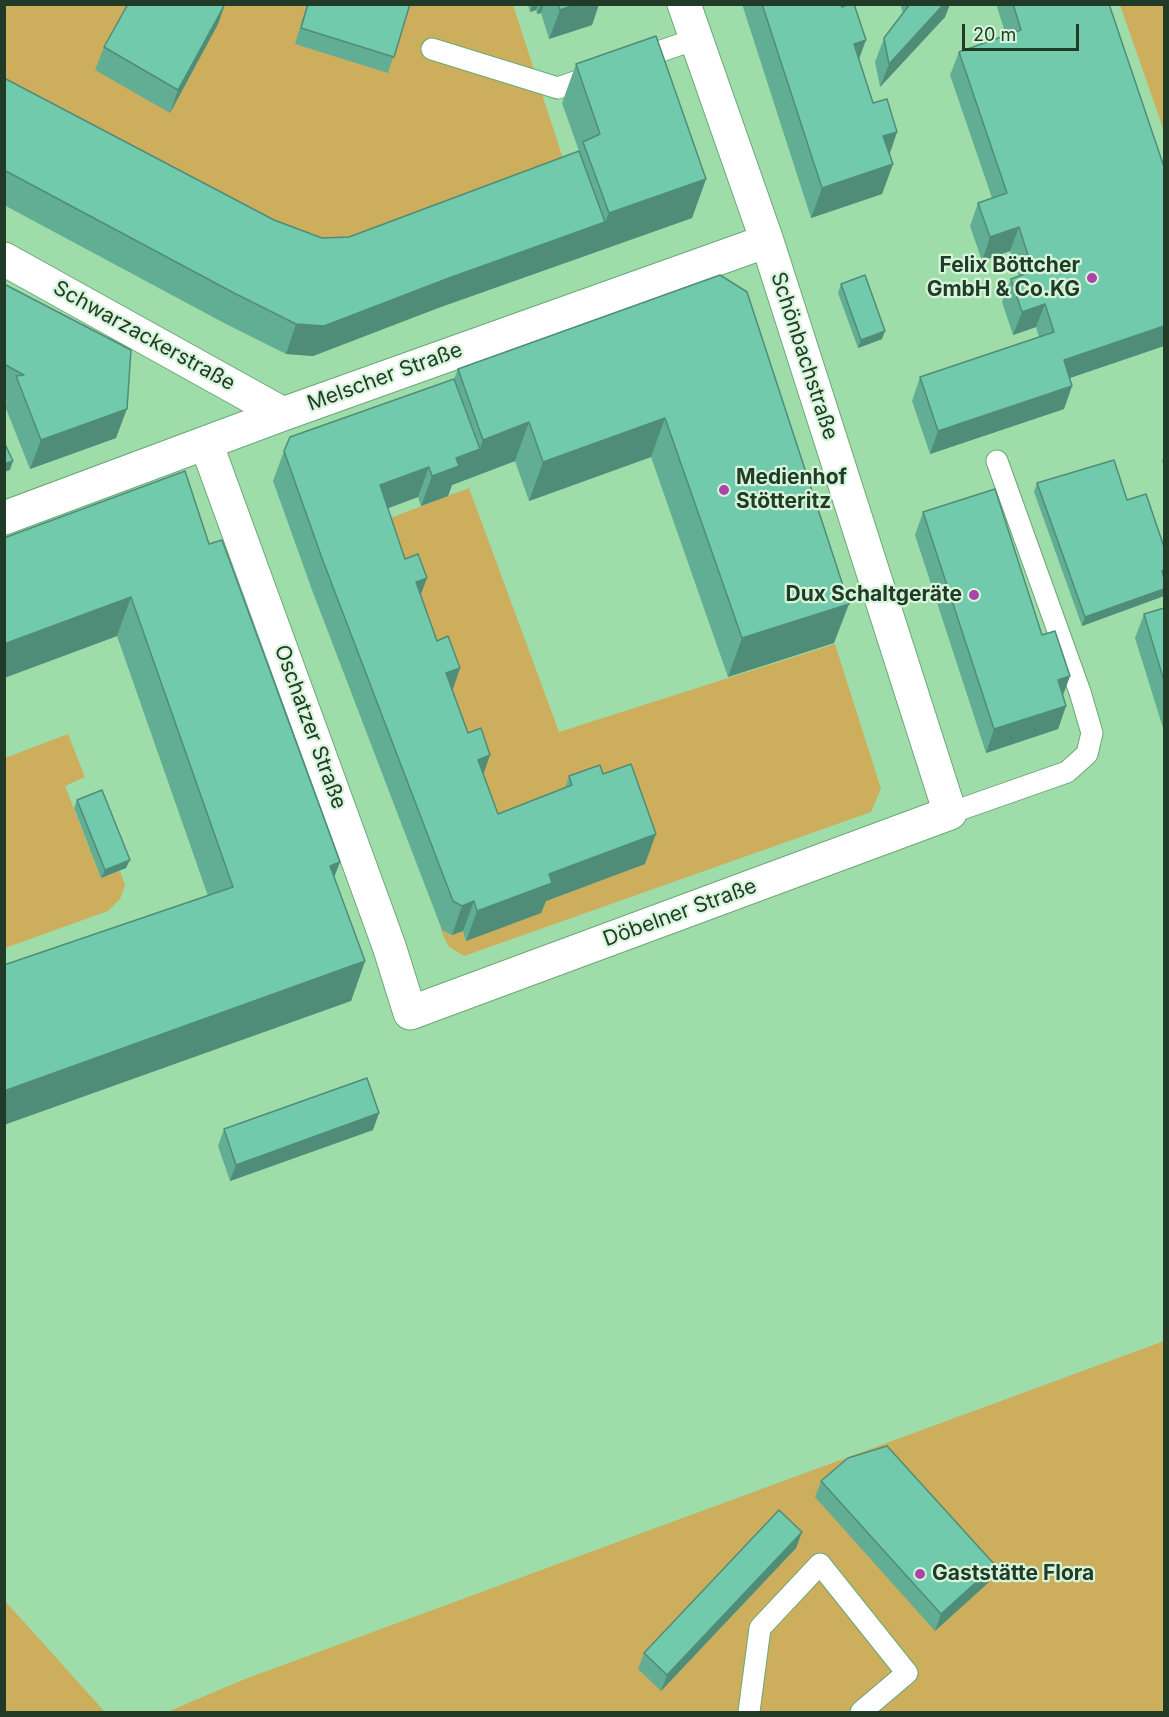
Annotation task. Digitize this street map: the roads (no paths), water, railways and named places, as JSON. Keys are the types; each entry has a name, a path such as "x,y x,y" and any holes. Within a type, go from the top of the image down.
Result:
{"street":[{"name":"Schönbachstraße","path":"684,4 767,242 950,813"},
{"name":"Melscher Straße","path":"4,518 283,414 767,242"},
{"name":"Schwarzackerstraße","path":"4,259 283,414"},
{"name":"Oschatzer Straße","path":"206,443 389,946 410,1013"},
{"name":"Döbelner Straße","path":"410,1013 950,813"}],"lane":[{"path":"432,49 558,88 696,39"},
{"path":"950,813 1067,772 1087,754 1092,733 1080,692 997,461"},
{"path":"749,1713 760,1628 820,1564 907,1673 861,1713"}],"place":[{"name":"Felix Böttcher GmbH & Co.KG","path":"1092,278"},
{"name":"Medienhof Stötteritz","path":"724,490"},
{"name":"Dux Schaltgeräte","path":"974,595"},
{"name":"Gaststätte Flora","path":"920,1574"}]}
